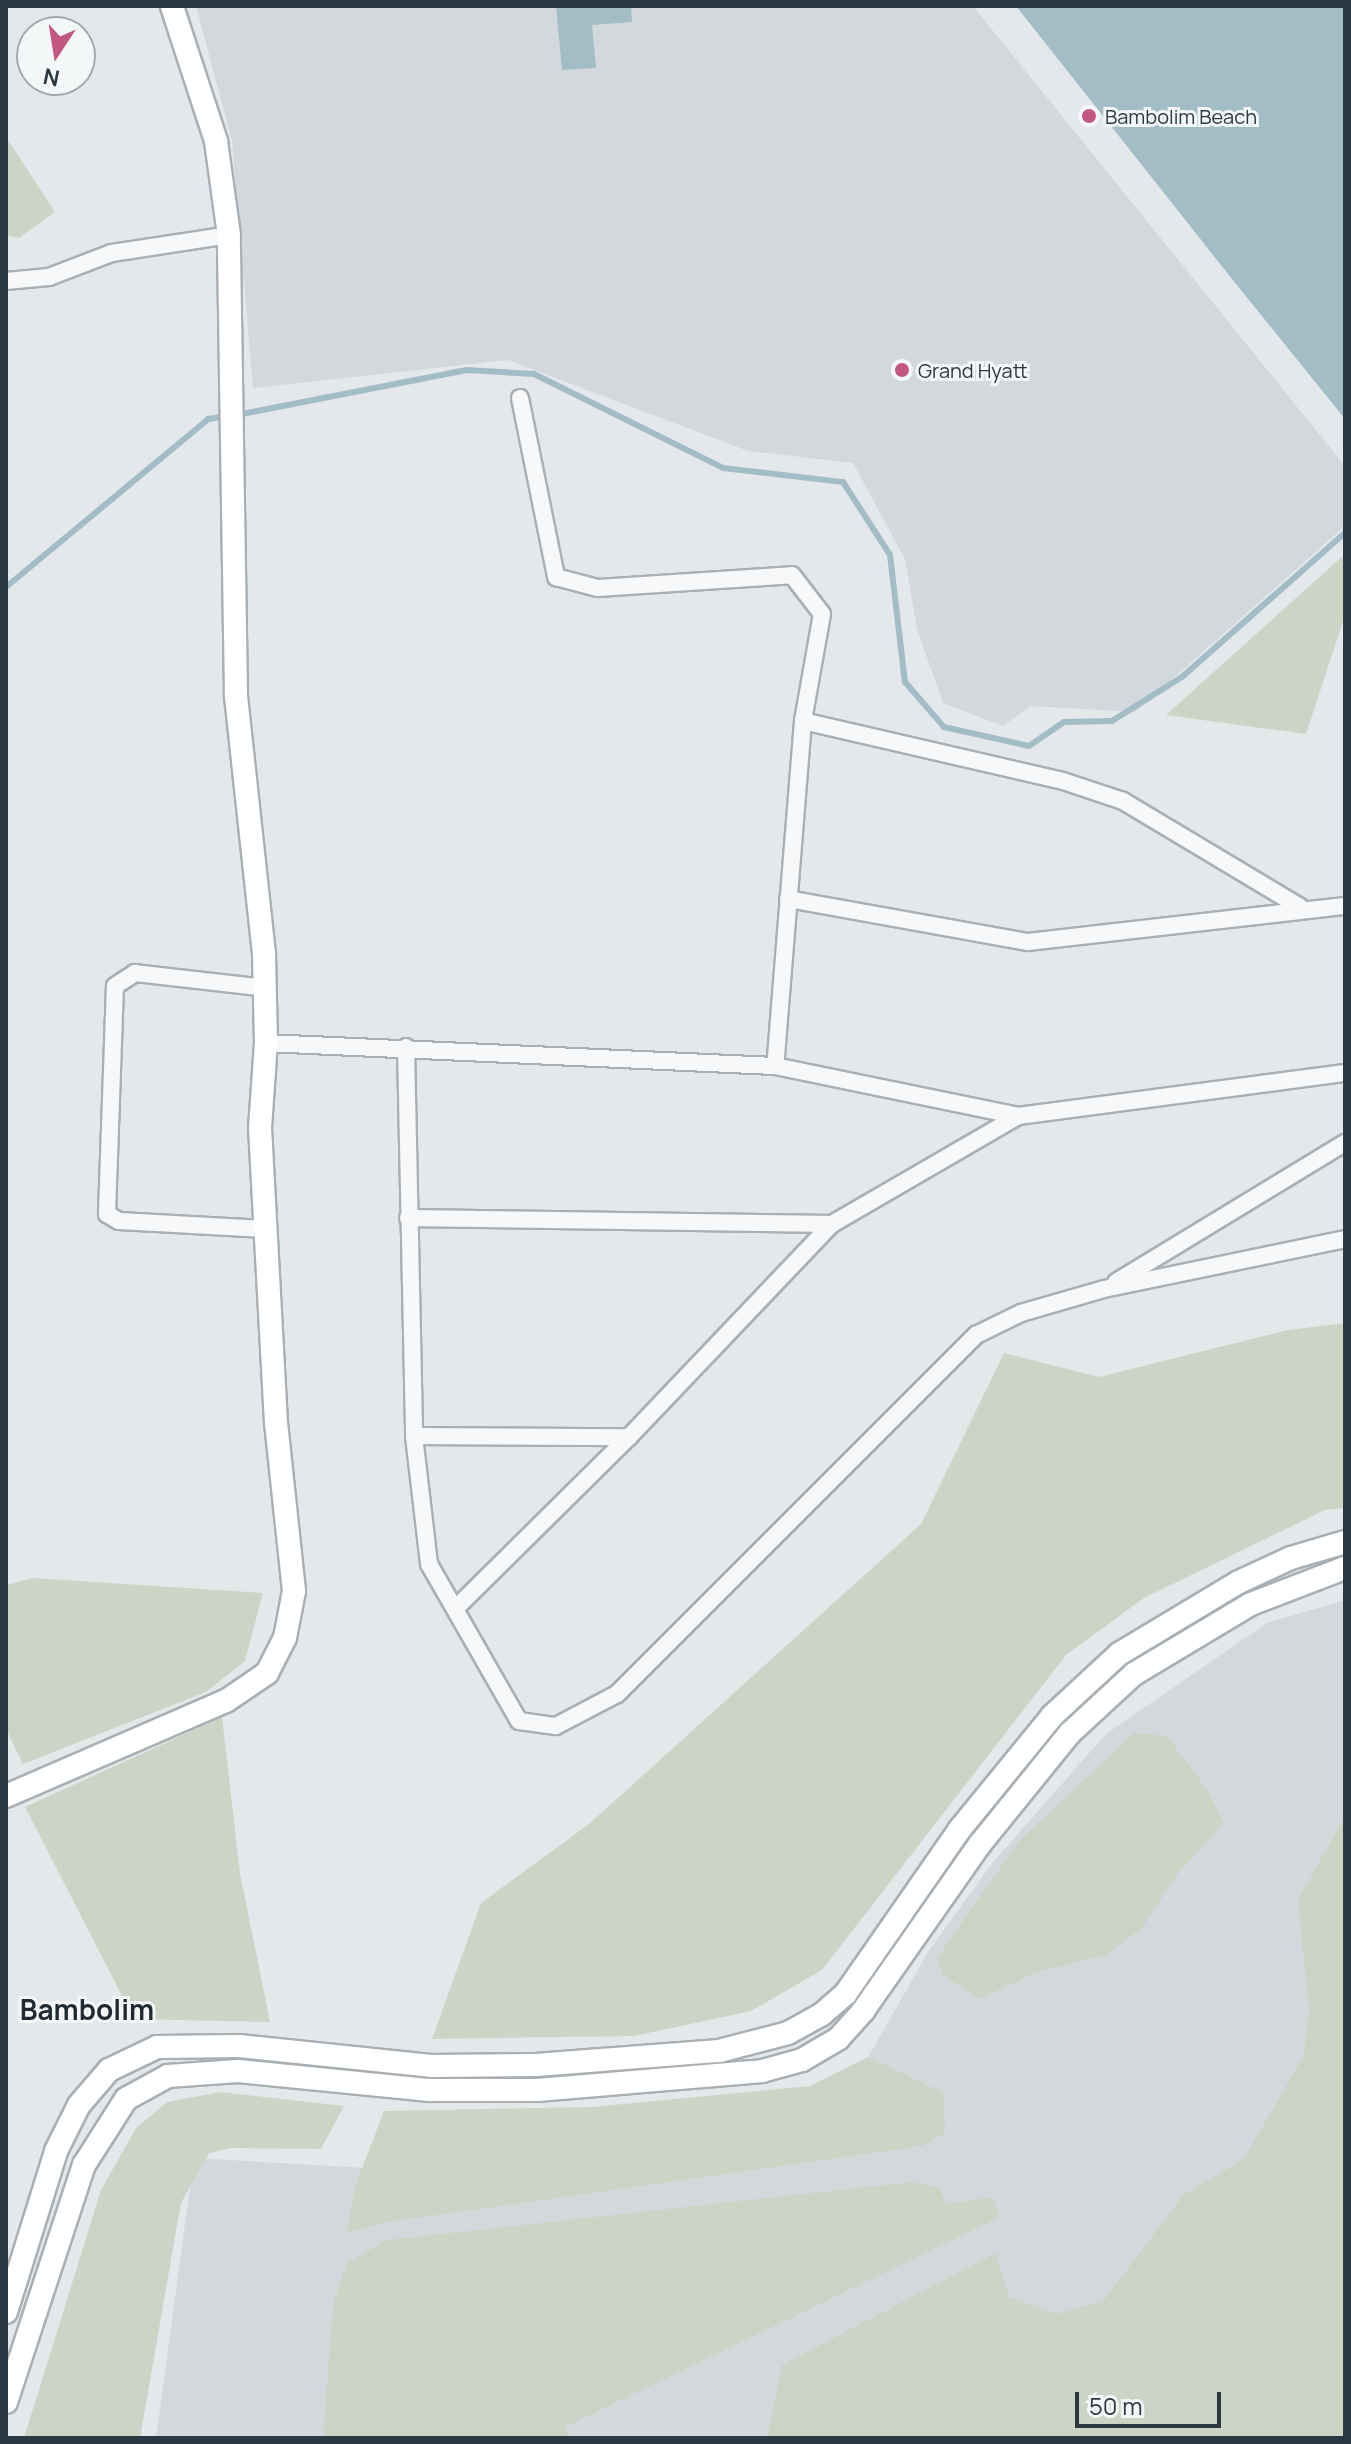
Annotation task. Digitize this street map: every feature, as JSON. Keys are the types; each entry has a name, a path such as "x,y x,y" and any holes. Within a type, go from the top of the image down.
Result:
{"main road":[{"path":"6,1796 226,1701 267,1673 285,1638 294,1591 276,1423 260,1128 266,988 236,695 229,235 216,141 172,6"},
{"path":"6,2312 56,2151 79,2105 109,2070 157,2047 239,2046 431,2066 536,2065 719,2051 788,2033 821,2015 846,1993 960,1829 1052,1716 1119,1654 1239,1582 1291,1558 1345,1542"},
{"path":"6,2402 84,2165 126,2099 168,2076 238,2071 430,2090 537,2090 762,2071 802,2060 838,2039 863,2011 980,1844 1070,1733 1124,1684 1251,1604 1345,1568"}],"street":[{"path":"6,281 49,277 112,253 229,235"},
{"path":"520,398 556,577 598,588 792,575 808,589 822,614 803,721 775,1066"},
{"path":"803,721 1063,781 1123,801 1300,907"},
{"path":"788,899 1028,942 1300,907 1345,906"},
{"path":"265,1229 119,1221 107,1214 115,986 135,973 266,988"},
{"path":"266,1043 775,1066 1018,1116 1345,1073"},
{"path":"406,1047 414,1436 429,1564 457,1607 519,1721 556,1726 617,1694 976,1335 1021,1313 1104,1289 1345,1239"},
{"path":"457,1607 629,1437 832,1224 1018,1116"},
{"path":"1104,1289 1345,1143"},
{"path":"408,1218 832,1224"},
{"path":"414,1436 629,1437"}],"shaded area":[{"name":"Grand Hyatt","path":"196,6 973,6 1345,466 1345,526 1135,712 1030,706 1003,726 943,703 917,629 905,559 853,463 748,451 508,360 253,388 232,141"},
{"path":"6,137 55,212 19,238 6,235"},
{"path":"1345,554 1345,615 1306,734 1166,715"},
{"path":"1345,1323 1345,1508 1325,1510 1144,1598 1066,1655 822,1970 751,2011 634,2036 432,2039 481,1903 589,1824 921,1524 1004,1353 1099,1377 1288,1330"},
{"path":"33,1578 263,1593 245,1661 206,1692 23,1764 6,1729 6,1585"},
{"path":"1345,1600 1345,2438 156,2438 194,2158 383,2169 838,2110 928,1952 993,1862 1106,1734 1267,1623"},
{"path":"222,1717 240,1873 270,2022 134,2019 25,1807"},
{"path":"1134,1733 1167,1736 1206,1788 1224,1823 1176,1876 1142,1928 1106,1955 1035,1973 979,1999 943,1975 937,1958 1019,1841"},
{"path":"1345,1816 1345,2438 767,2438 782,2365 996,2253 1009,2297 1057,2314 1104,2300 1184,2194 1243,2160 1303,2057 1309,2012 1298,1900"},
{"path":"868,2057 944,2093 945,2133 922,2146 381,2223 347,2233 356,2184 384,2111 592,2107 810,2086"},
{"path":"221,2092 344,2106 321,2149 231,2148 209,2153 181,2203 140,2438 24,2438 101,2190 136,2128 167,2102"},
{"path":"912,2182 939,2188 947,2204 993,2197 1000,2217 565,2427 568,2438 323,2438 333,2305 347,2263 387,2240"}],"water":[{"path":"556,6 631,6 632,22 592,25 596,68 562,70"},
{"path":"1016,6 1345,6 1345,419 1232,279"}],"waterway":[{"path":"237,415 467,370 534,374 723,468 843,482 890,555 905,682 944,727 1029,746 1064,722 1112,721 1182,677 1345,533"},
{"path":"6,587 208,419 226,416"}],"place":[{"name":"Bambolim Beach","path":"1089,116"},
{"name":"Grand Hyatt","path":"902,370"}],"district":[{"name":"Bambolim","path":"87,2009"}]}
